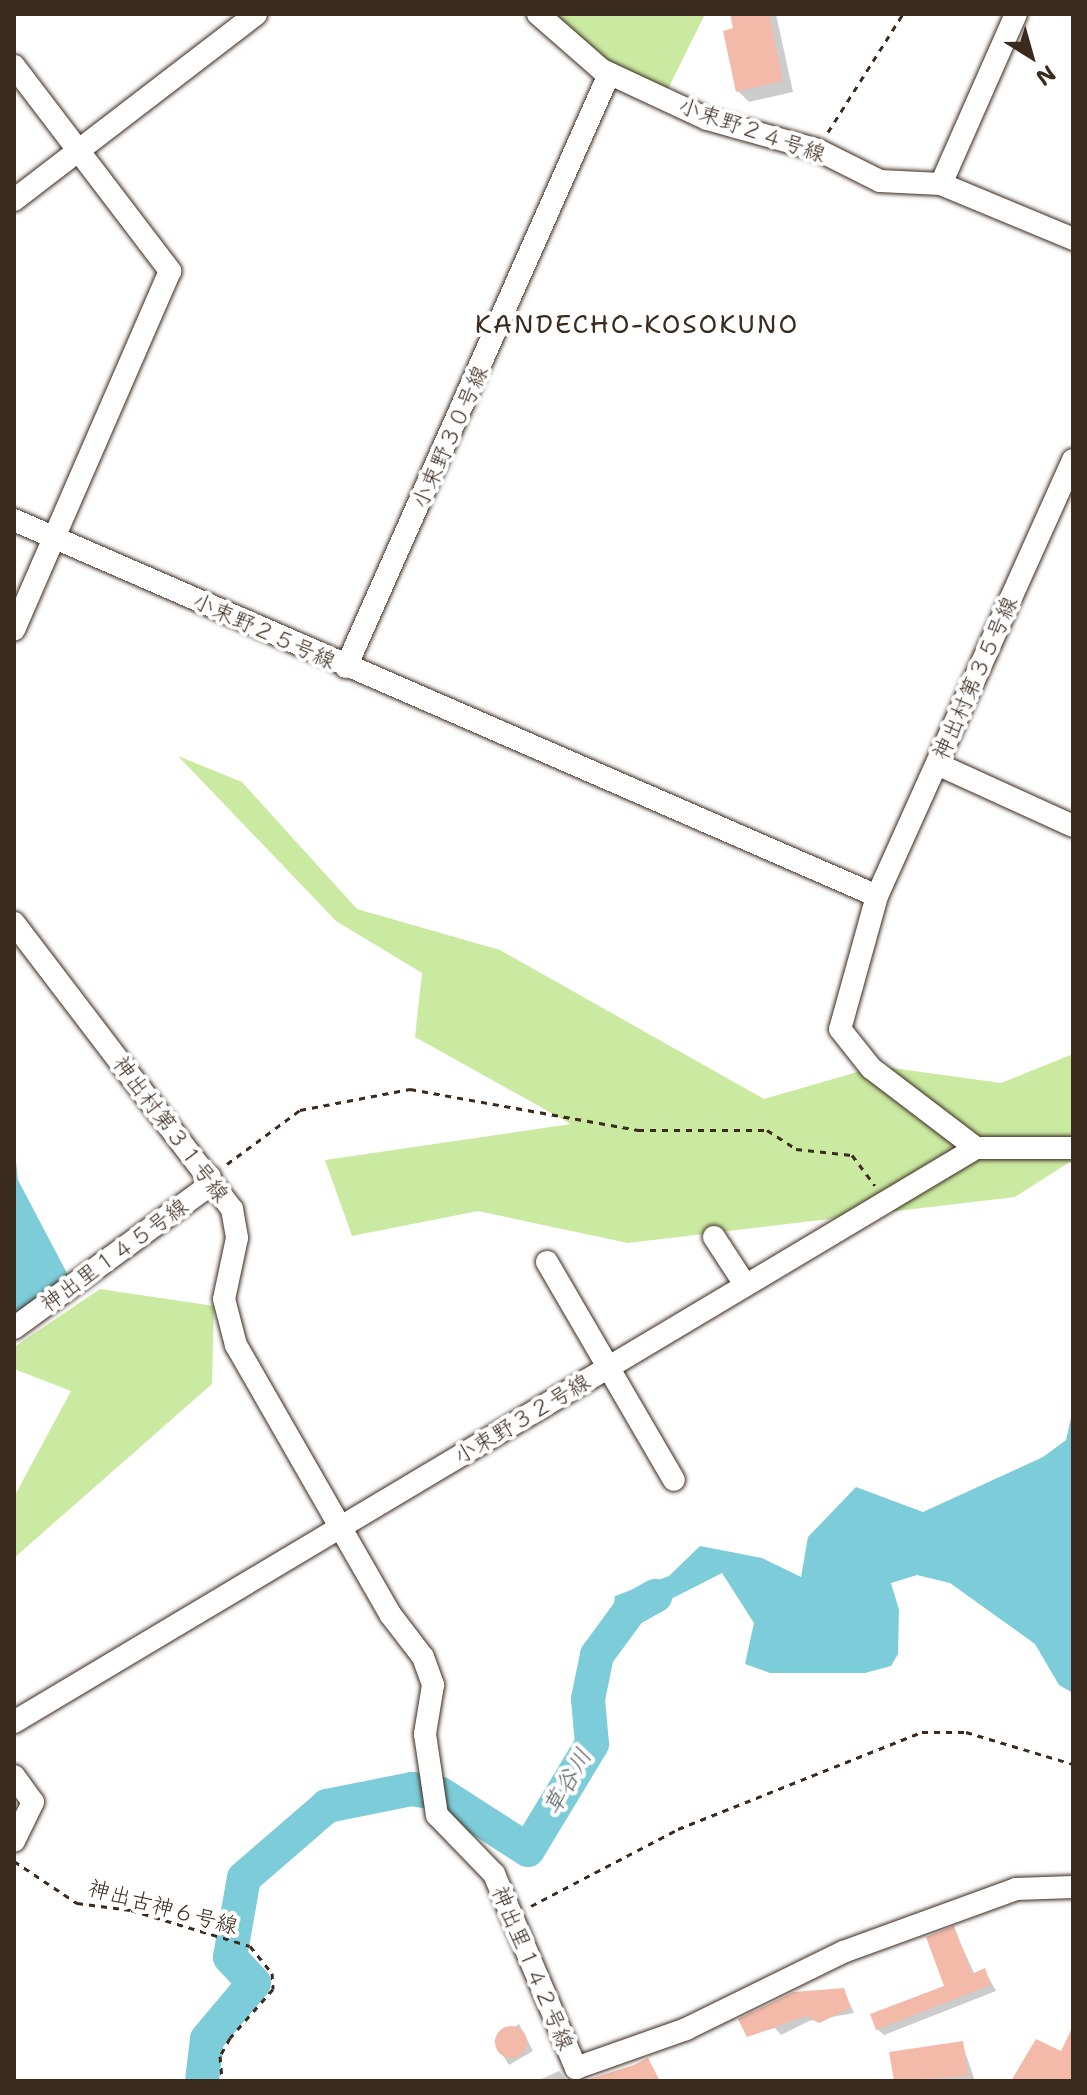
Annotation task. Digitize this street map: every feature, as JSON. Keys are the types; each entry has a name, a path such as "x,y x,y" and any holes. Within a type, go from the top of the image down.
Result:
{"street":[{"path":"14,200 256,14"},
{"name":"小束野２４号線","path":"538,14 609,74 707,119 818,150 880,181 941,184 1073,239"},
{"path":"941,184 1016,14"},
{"path":"14,66 170,271 57,539 14,629"},
{"name":"小束野３０号線","path":"346,667 609,74"},
{"name":"神出村第３５号線","path":"976,1148 871,1068 840,1029 877,896 1073,460"},
{"name":"小束野２５号線","path":"14,520 877,896"},
{"path":"937,764 1073,826"},
{"name":"神出村第３１号線","path":"14,923 232,1209 237,1238 224,1299 236,1345 341,1527"},
{"path":"976,1148 1073,1148"},
{"name":"小束野３２号線","path":"14,1722 605,1370 885,1197 976,1148"},
{"name":"神出里１４５号線","path":"14,1328 202,1191 210,1177"},
{"path":"714,1237 744,1283"},
{"path":"547,1262 605,1370 674,1480"},
{"name":"神出里１４２号線","path":"341,1527 423,1657 433,1685 425,1734 437,1815 494,1874 505,1910 576,2068 686,2029 843,1952 1016,1889 1073,1887"},
{"path":"14,1776 33,1802 14,1841"}],"path":[{"path":"818,150 903,14"},
{"path":"210,1177 300,1110 410,1089 638,1130 767,1130 796,1149 852,1155 885,1197"},
{"path":"505,1910 528,1907 678,1829 922,1732 966,1732 1073,1764"},
{"name":"神出古神６号線","path":"14,1861 77,1903 250,1946 272,1973 273,1989 230,2038 220,2056 222,2081"}],"green space":[{"path":"546,14 705,14 665,95 610,69"},
{"path":"178,756 242,782 357,909 500,950 764,1099 878,1066 1001,1083 1073,1054 1073,1160 1015,1197 628,1243 478,1211 352,1236 325,1160 571,1124 415,1037 422,973 336,921"},
{"path":"100,1289 214,1306 212,1384 14,1558 14,1497 71,1391 14,1369 14,1347"}],"water":[{"path":"14,1143 18,1180 68,1275 14,1318"},
{"path":"1073,1409 1073,1693 1059,1685 1035,1644 950,1583 917,1575 891,1583 899,1610 898,1654 891,1666 865,1673 770,1673 745,1664 754,1623 722,1573 624,1623 611,1622 615,1596 669,1576 700,1546 762,1558 801,1577 808,1537 856,1487 923,1512 1043,1457 1066,1440"}],"building":[{"path":"730,14 769,14 783,81 736,92 723,31 733,28"},
{"path":"954,1926 972,1974 985,1968 991,1985 876,2030 870,2014 944,1986 926,1937"},
{"path":"844,1988 851,2008 819,2023 806,2016 747,2037 738,2019 794,1992"},
{"path":"511,2026 522,2031 527,2042 522,2053 511,2058 500,2053 495,2042 500,2031"},
{"path":"1073,2026 1073,2081 1011,2081 1036,2039 1061,2051"},
{"path":"963,2041 968,2076 894,2081 889,2052"},
{"path":"648,2058 660,2081 583,2081 634,2065"}],"waterway":[{"name":"草谷川","path":"202,2081 207,2039 254,1983 230,1957 244,1878 327,1806 412,1789 441,1794 528,1850 592,1744 588,1699 597,1655 630,1610 655,1596"}],"district":[{"name":"KANDECHO-KOSOKUNO","path":"637,324"}]}
